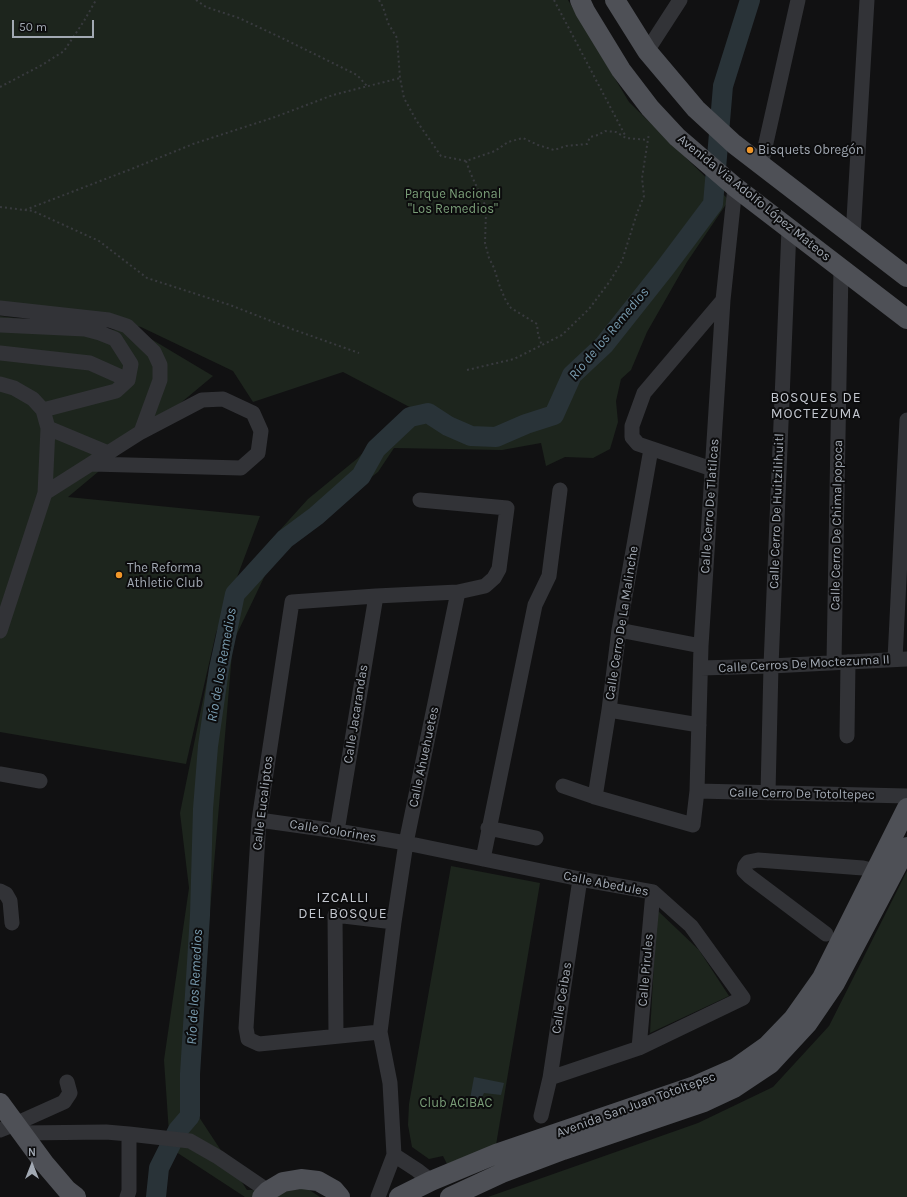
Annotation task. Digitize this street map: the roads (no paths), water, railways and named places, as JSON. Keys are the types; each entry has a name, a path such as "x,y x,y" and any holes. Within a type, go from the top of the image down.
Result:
{"main road":[{"name":"Avenida Via Adolfo López Mateos","path":"580,0 585,11 621,70 650,108 677,137 789,229 907,319"},
{"path":"615,0 647,51 696,109 734,144 907,277"},
{"name":"Avenida San Juan Totoltepec","path":"399,1197 431,1189 496,1154 695,1086 736,1068 767,1046 793,1020 822,978 907,808"},
{"name":"Avenida San Juan Totoltepec","path":"450,1197 502,1173 563,1150 704,1102 734,1088 770,1064 807,1024 835,983 907,847"},
{"path":"0,1103 13,1129 67,1190 76,1197"},
{"path":"265,1194 283,1182 301,1178 318,1181 334,1190 340,1197"}],"street":[{"path":"647,51 680,0"},
{"path":"761,165 798,0"},
{"path":"853,236 867,0"},
{"name":"Calle Cerro De Tlatilcas","path":"595,797 693,825 697,791 702,646 730,182"},
{"name":"Calle Cerro De Huitzilihuitl","path":"768,793 771,666 789,229"},
{"name":"Calle Cerro De Chimalpopoca","path":"841,268 841,662 847,736"},
{"path":"712,469 638,444 632,437 632,426 644,393 723,300"},
{"path":"0,308 108,320 126,326 154,352 160,365 160,380 141,432"},
{"path":"0,325 85,329 100,333 114,339 131,364 128,380 116,391 44,410"},
{"path":"0,353 90,363 128,380"},
{"path":"0,384 14,388 33,399 44,410 48,428 45,493 0,632"},
{"path":"45,493 141,432 202,400 223,399 253,413 261,431 258,453 240,468 92,464"},
{"path":"901,659 907,420"},
{"path":"48,428 108,454"},
{"name":"Calle Cerro De La Malinche","path":"595,797 609,710 619,630 651,449"},
{"path":"482,859 535,605 549,576 560,490"},
{"name":"Calle Eucaliptos","path":"380,1032 259,1044 248,1039 246,1028 259,820 292,602 458,592 485,586 494,578 499,569 507,508 420,500"},
{"name":"Calle Ahuehuetes","path":"378,1197 394,1155 390,1083 380,1032 394,922 406,843 458,592"},
{"name":"Calle Jacarandas","path":"337,831 376,596"},
{"path":"619,630 702,646"},
{"name":"Calle Cerros De Moctezuma II","path":"701,668 901,659"},
{"path":"609,710 699,725"},
{"path":"0,774 40,780"},
{"path":"563,786 595,797"},
{"name":"Calle Cerro De Totoltepec","path":"697,791 907,796"},
{"name":"Calle Colorines","path":"259,820 406,843"},
{"path":"488,828 536,838"},
{"name":"Calle Abedules","path":"406,843 580,879 653,892 691,926 743,998 639,1048 550,1078"},
{"path":"826,934 749,876 744,871 748,862 758,860 863,868 876,872"},
{"name":"Calle Ceibas","path":"541,1116 550,1078 580,879"},
{"path":"0,890 6,894 10,901 12,923"},
{"name":"Calle Pirules","path":"639,1048 653,892"},
{"path":"336,1036 335,915 394,922"},
{"path":"13,1129 64,1102 70,1093 67,1082"},
{"path":"13,1129 106,1132 181,1140 218,1157 265,1194"},
{"path":"127,1197 129,1191 129,1134"},
{"path":"394,1155 417,1170 431,1189"}],"waterway":[{"name":"Río de los Remedios","path":"156,1197 159,1168 178,1130 190,1116 190,1074 200,915 203,809 208,746 219,669 235,594 285,539 316,516 361,476 376,449 410,417 428,413 448,426 471,436 496,437 526,424 554,415 572,375 604,345 713,204 723,86 750,0"}],"place":[{"name":"Bisquets Obregón","path":"750,150"},
{"name":"The Reforma Athletic Club","path":"119,575"}],"district":[{"name":"BOSQUES DE MOCTEZUMA","path":"816,406"},
{"name":"IZCALLI DEL BOSQUE","path":"343,906"}],"park label":[{"name":"Parque Nacional \"Los Remedios\"","path":"453,202"},
{"name":"Club ACIBAC","path":"456,1103"}]}
